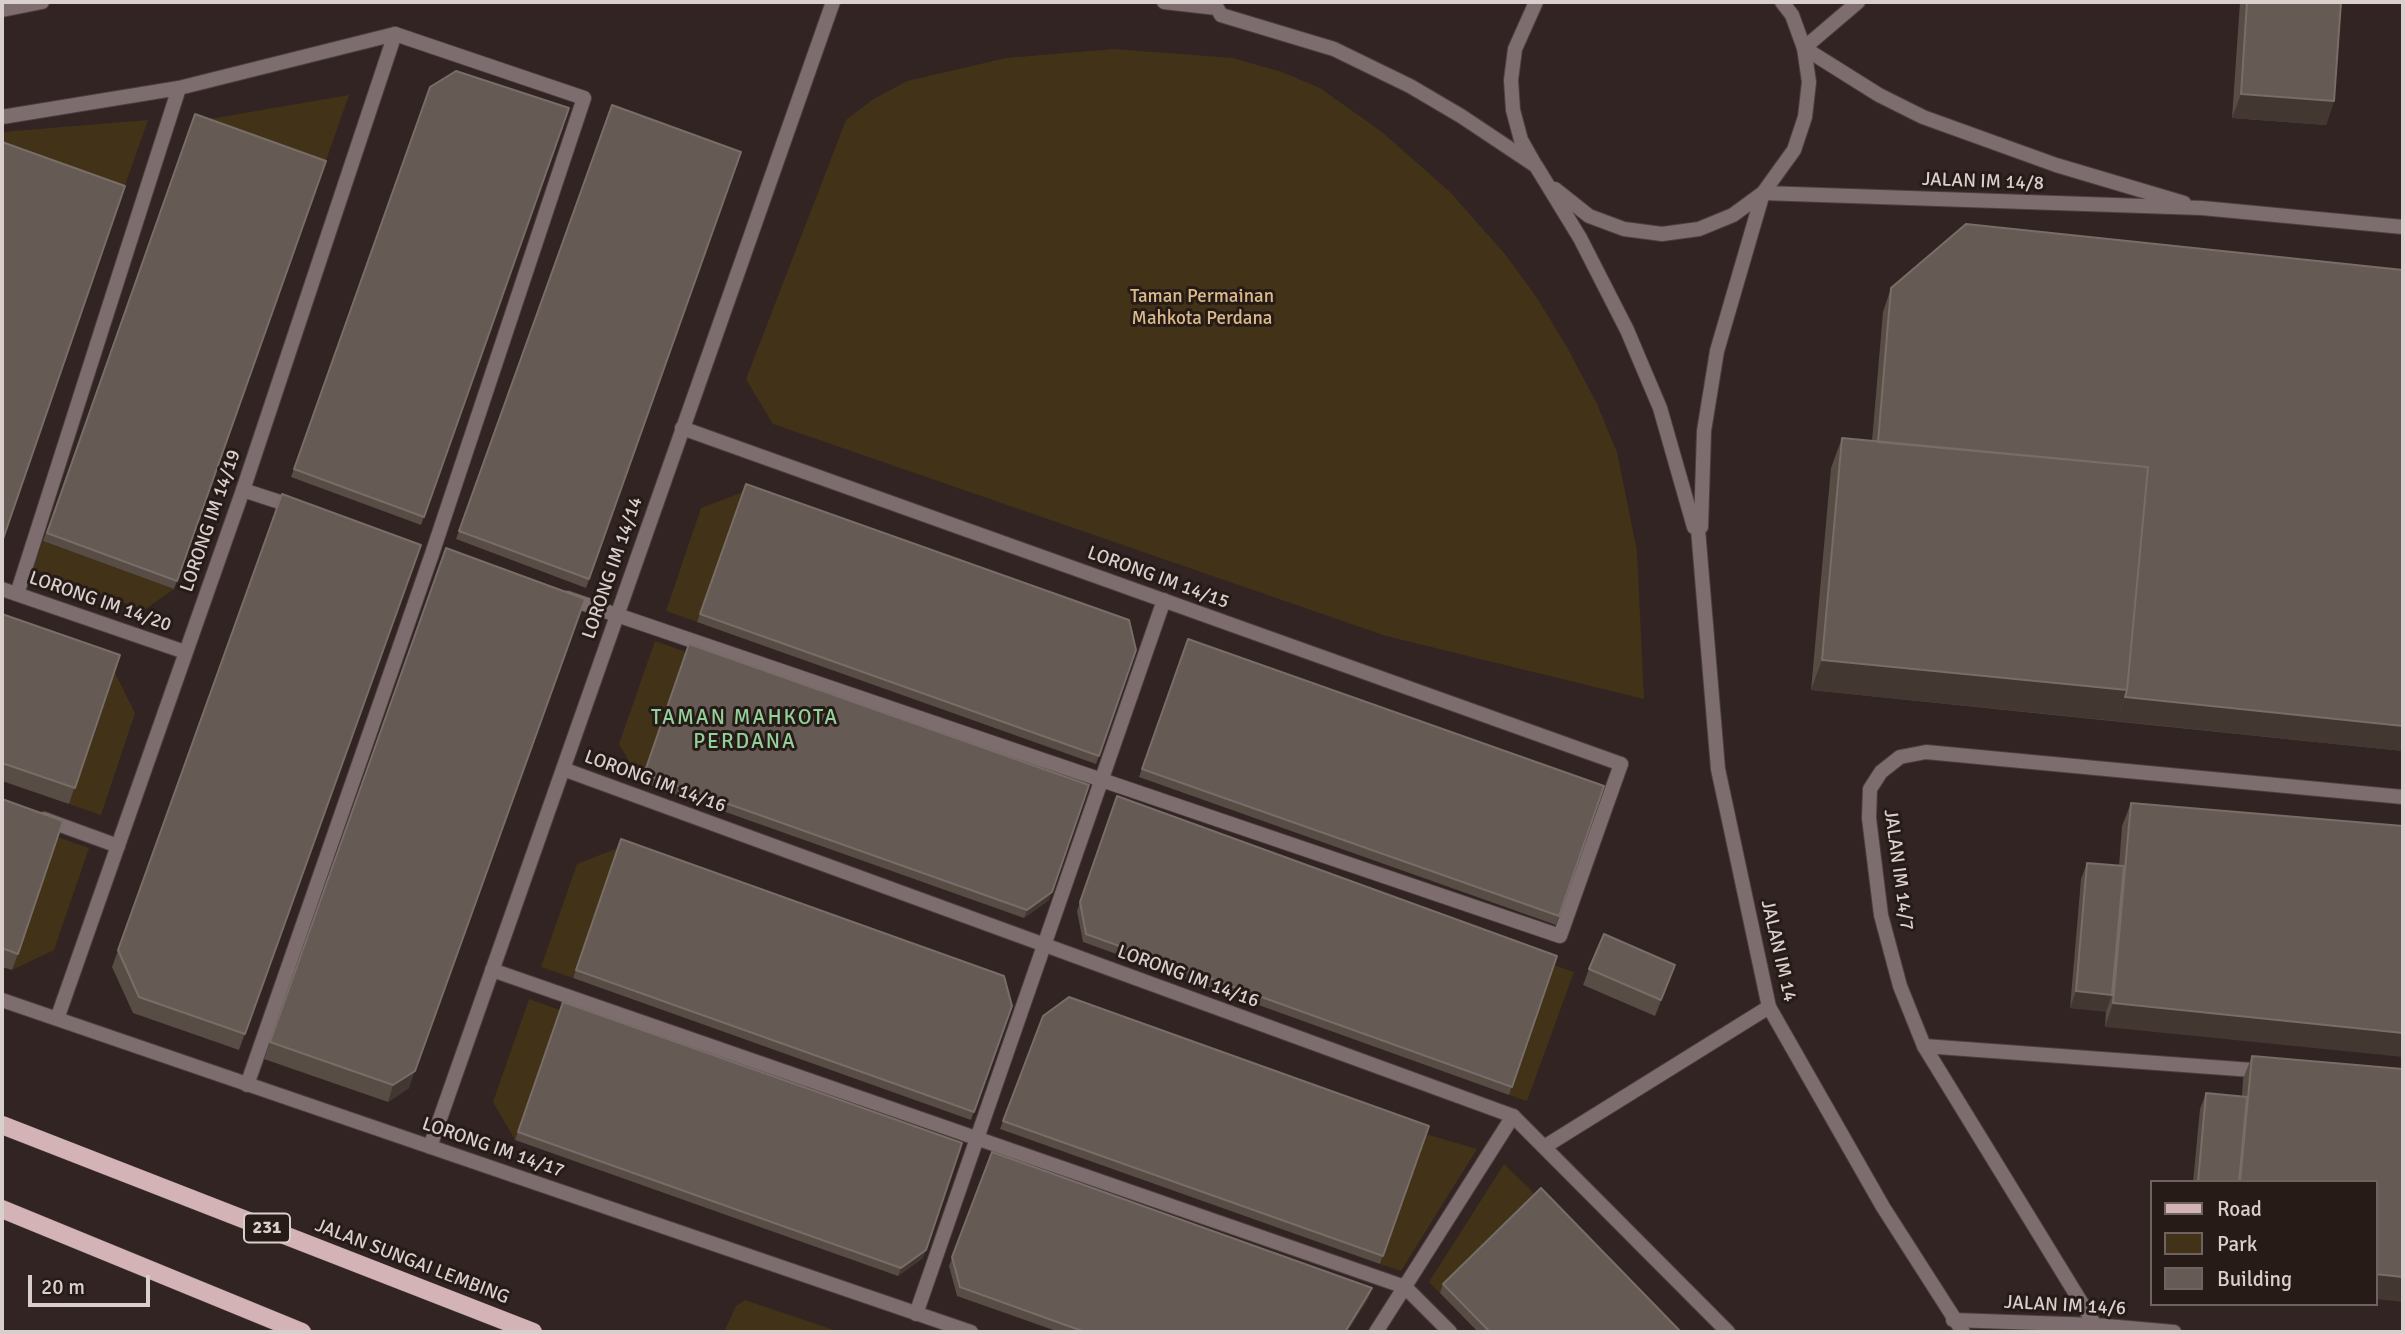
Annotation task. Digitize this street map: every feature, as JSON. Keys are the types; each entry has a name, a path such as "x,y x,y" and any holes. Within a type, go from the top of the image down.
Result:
{"main road":[{"name":"JALAN SUNGAI LEMBING","path":"2,1125 533,1332"},
{"path":"2,1209 302,1332"}],"street":[{"path":"2,10 42,2"},
{"name":"LORONG IM 14/14","path":"430,1147 833,2"},
{"path":"1164,2 1223,5 1221,15 1334,49 1461,116 1536,166 1559,193 1589,216 1624,229 1662,234 1699,229 1733,215 1763,193 1794,150 1805,117 1809,82 1804,48 1792,15 1782,2"},
{"path":"1536,2 1525,20 1515,49 1511,80 1513,110 1521,140 1580,238 1627,330 1660,408 1694,527 1698,529 1701,527 1704,431 1717,351 1763,193"},
{"path":"1804,48 1858,2"},
{"path":"2,117 179,88 395,34 584,98 432,554 247,1085"},
{"name":"LORONG IM 14/19","path":"57,1019 243,490 395,34"},
{"name":"JALAN IM 14/8","path":"1804,48 1879,94 1923,117 2056,165 2202,208"},
{"path":"18,594 179,88"},
{"name":"JALAN IM 14/8","path":"1763,193 2202,208 2403,227"},
{"name":"LORONG IM 14/15","path":"682,428 1621,764 1560,936 1102,779"},
{"path":"243,490 306,511"},
{"name":"JALAN IM 14","path":"1698,529 1718,769 1769,1007 1883,1207 1963,1332"},
{"name":"LORONG IM 14/20","path":"2,589 185,652"},
{"path":"551,593 1102,779"},
{"path":"916,1314 1164,600"},
{"name":"JALAN IM 14/7","path":"2095,1325 1924,1046 1900,986 1881,915 1869,818 1870,789 1881,772 1900,757 1926,752 2403,797"},
{"name":"LORONG IM 14/16","path":"563,769 1513,1116 1728,1332"},
{"path":"28,814 118,846"},
{"path":"492,971 1405,1287 1450,1332"},
{"name":"LORONG IM 14/17","path":"2,1000 971,1332"},
{"path":"1545,1147 1769,1007"},
{"path":"1924,1046 2280,1072"},
{"path":"1377,1332 1513,1116"},
{"name":"JALAN IM 14/6","path":"1953,1320 2095,1325 2174,1332"}],"green space":[{"name":"Taman Permainan Mahkota Perdana","path":"1114,49 1233,58 1282,72 1320,88 1382,132 1450,192 1505,254 1537,298 1567,347 1597,404 1617,452 1637,551 1644,699 1386,636 773,424 746,379 846,120 872,100 907,81 1006,58"},
{"path":"349,95 323,169 192,122"},
{"path":"148,120 122,194 2,152 2,132"},
{"path":"743,492 697,622 666,611 701,508"},
{"path":"43,541 174,589 144,610 33,569"},
{"path":"655,641 686,652 641,782 619,744"},
{"path":"114,671 135,713 101,815 69,804"},
{"path":"57,837 89,848 54,950 12,970"},
{"path":"618,848 573,978 541,967 577,864"},
{"path":"1554,965 1574,972 1527,1101 1509,1095"},
{"path":"529,999 560,1010 515,1140 493,1102"},
{"path":"1426,1134 1477,1149 1401,1271 1380,1264"},
{"path":"1504,1164 1538,1197 1440,1293 1429,1282"},
{"path":"745,1300 840,1332 724,1332 736,1306"}],"building":[{"path":"2247,2 2341,2 2334,101 2241,94"},
{"path":"456,71 569,108 424,517 294,469 430,87"},
{"path":"612,105 741,152 589,579 459,531"},
{"path":"195,114 326,161 177,581 47,533"},
{"path":"2,142 125,186 2,542"},
{"path":"1966,224 2403,270 2403,726 2125,697 2148,467 1878,442 1891,288"},
{"path":"1842,438 2148,467 2127,690 1822,660"},
{"path":"746,484 1129,620 1136,650 1099,756 700,614"},
{"path":"282,494 421,545 245,1034 139,997 118,950"},
{"path":"446,548 585,599 415,1071 393,1085 270,1042"},
{"path":"2,614 120,655 75,788 2,763"},
{"path":"1188,639 1604,786 1559,916 1142,769"},
{"path":"689,644 1089,785 1052,892 1027,910 644,774"},
{"path":"1117,796 1557,956 1512,1087 1086,934 1080,902"},
{"path":"2,799 63,821 18,954 2,948"},
{"path":"2131,803 2403,826 2403,1033 2113,1003"},
{"path":"621,839 1004,976 1012,1006 974,1112 576,970"},
{"path":"2087,863 2124,866 2112,995 2076,991"},
{"path":"1604,934 1675,965 1661,1000 1589,969"},
{"path":"1069,997 1429,1126 1383,1256 1003,1121 1043,1016"},
{"path":"563,1002 962,1143 926,1250 901,1268 518,1132"},
{"path":"2252,1056 2403,1069 2403,1277 2377,1274 2377,1180 2240,1180"},
{"path":"2206,1093 2247,1097 2239,1180 2198,1180"},
{"path":"992,1152 1372,1288 1345,1332 1085,1332 960,1287 952,1257"},
{"path":"1541,1188 1681,1332 1490,1332 1443,1284"}],"district":[{"name":"TAMAN MAHKOTA PERDANA","path":"745,730"}]}
